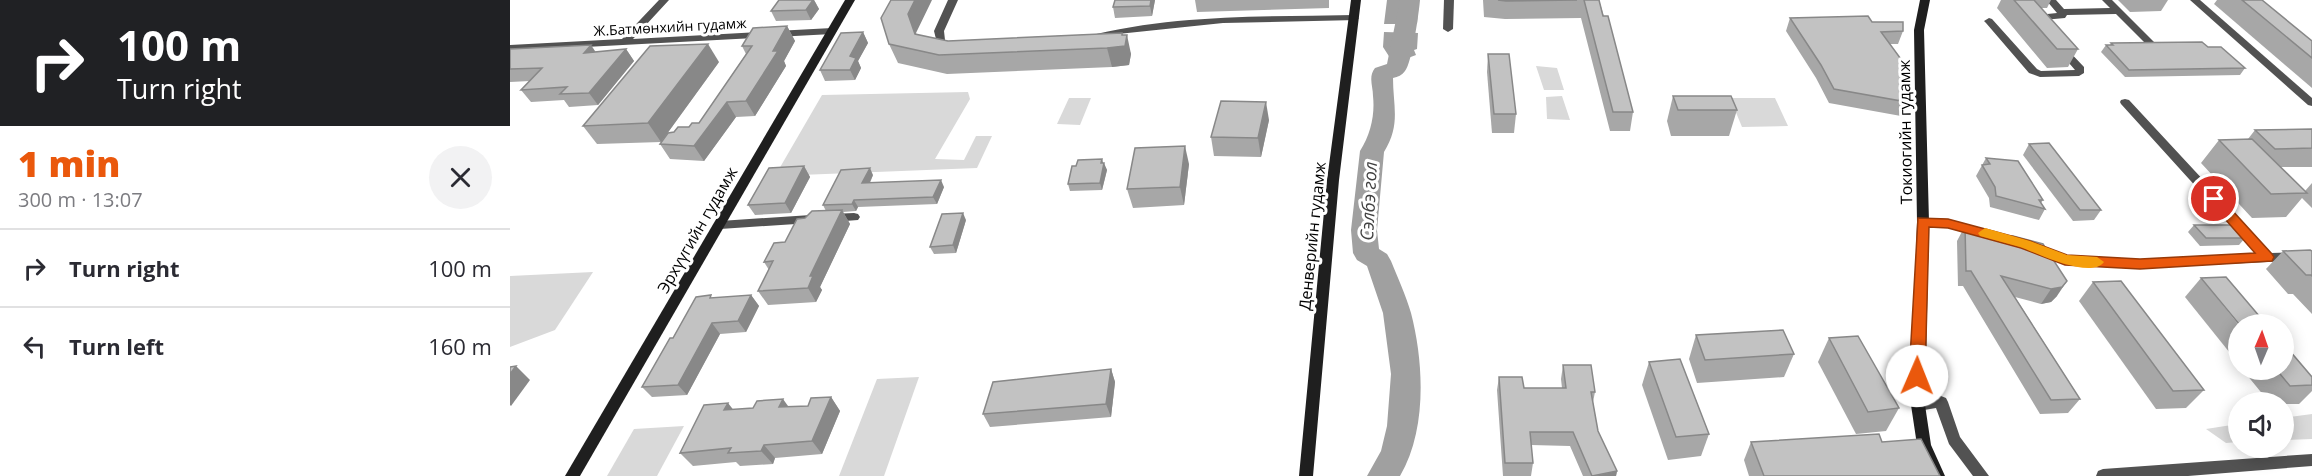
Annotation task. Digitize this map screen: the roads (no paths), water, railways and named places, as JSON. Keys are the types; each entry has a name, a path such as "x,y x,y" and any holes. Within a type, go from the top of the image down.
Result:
{"main road":[{"name":"Эрхүүгийн гудамж","path":"572,476 850,0"},
{"name":"Денверийн гудамж","path":"1306,476 1333,180 1356,0"},
{"name":"Токиогийн гудамж","path":"1925,0 1920,30 1923,222 1918,405 1924,445 1938,476"}],"street":[{"path":"624,43 664,0"},
{"path":"953,0 939,31 940,40 947,47 963,51"},
{"path":"1448,28 1449,0"},
{"path":"2051,0 2062,12 2118,11"},
{"path":"2107,0 2150,43"},
{"path":"2194,0 2312,103"},
{"path":"1989,21 2033,71 2040,74 2079,73 2080,69 2038,22 2038,18 2062,16 2062,12"},
{"path":"1077,46 1092,36 1103,34 1223,20 1354,18"},
{"name":"Ж.Батмөнхийн гудамж","path":"510,48 832,32"},
{"path":"2125,102 2267,257"},
{"path":"720,225 854,217"},
{"path":"1923,222 1948,223 1997,236"},
{"path":"2026,244 2065,260 2140,264 2312,256"},
{"path":"1918,405 1941,402 1954,440 1982,476"},
{"path":"2103,476 2312,460"}],"waterway":[{"name":"Сэлбэ гол","path":"1383,476 1396,455 1402,426 1406,374 1397,313 1378,261 1366,253 1364,230 1372,151 1381,134 1383,120 1385,98 1382,88 1382,72 1386,70 1391,72 1397,68 1410,0"}]}
